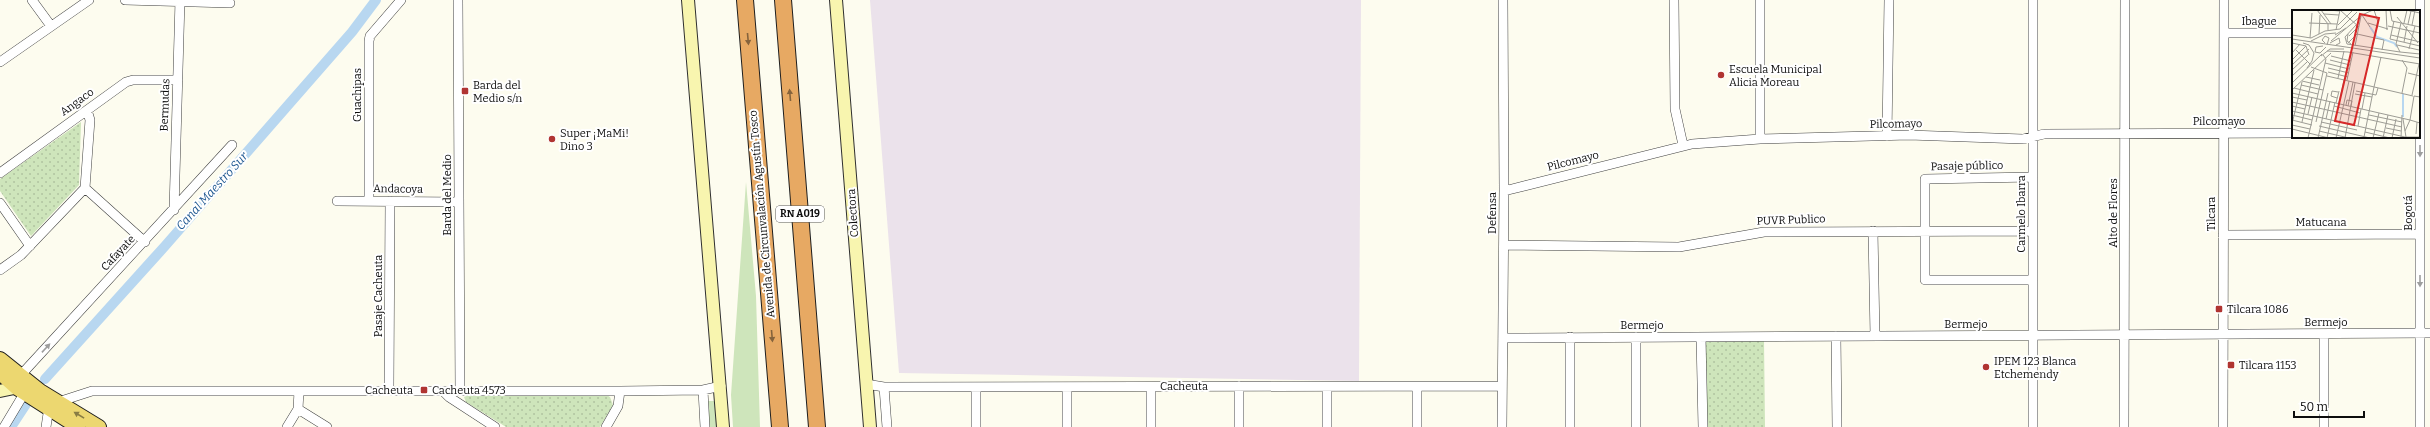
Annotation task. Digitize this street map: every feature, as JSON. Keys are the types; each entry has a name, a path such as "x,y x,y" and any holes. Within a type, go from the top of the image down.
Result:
{"highway":[{"name":"Avenida de Circunvalación Agustín Tosco","path":"745,0 780,427"},
{"name":"RN A019","path":"783,0 817,427"},
{"path":"793,127 809,203 827,427"},
{"path":"770,427 775,367"}],"main road":[{"path":"0,359 23,385"},
{"path":"0,373 23,385 54,405 99,427"},
{"path":"54,405 78,427"}],"street":[{"path":"32,0 51,26"},
{"path":"0,62 89,0"},
{"path":"125,0 230,3"},
{"name":"Guachipas","path":"369,201 369,41 370,36 401,0"},
{"name":"Barda del Medio","path":"458,0 460,390"},
{"path":"688,0 721,386 723,427"},
{"name":"Colectora","path":"836,0 870,427"},
{"name":"Defensa","path":"1502,0 1504,190 1502,427"},
{"path":"1674,0 1675,109 1683,145"},
{"path":"1760,0 1760,139"},
{"path":"1887,136 1889,0"},
{"name":"Carmelo Ibarra","path":"2033,0 2033,427"},
{"name":"Alto de Flores","path":"2124,427 2125,0"},
{"name":"Tilcara","path":"2223,427 2222,133 2224,0"},
{"name":"Bogotá","path":"2420,0 2420,10"},
{"name":"Bermudas","path":"174,210 180,1"},
{"name":"Ibague","path":"2224,33 2292,33"},
{"name":"Angaco","path":"0,173 126,82 133,80 178,80"},
{"path":"0,270 30,246 85,188 90,120 87,110"},
{"name":"Pilcomayo","path":"1504,190 1683,145 1760,139 1887,136 2023,139 2044,134 2292,133"},
{"name":"Bogotá","path":"2419,138 2420,427"},
{"name":"Cafayate","path":"4,427 23,385 145,242 232,145"},
{"name":"Pasaje público","path":"1925,231 1925,179 2033,177"},
{"path":"85,188 145,242"},
{"name":"Andacoya","path":"337,201 459,202"},
{"name":"Pasaje Cacheuta","path":"389,390 390,201"},
{"path":"0,203 30,246"},
{"path":"1873,231 1875,336"},
{"path":"1925,231 1925,280 2033,280"},
{"name":"PUVR Publico","path":"1504,245 1679,247 1764,232 2033,231"},
{"name":"Matucana","path":"2223,235 2420,234"},
{"name":"Bermejo","path":"1503,338 2430,333"},
{"path":"2324,334 2324,427"},
{"path":"1836,336 1837,427"},
{"path":"1570,337 1570,427"},
{"path":"1636,337 1636,427"},
{"path":"1701,337 1703,427"},
{"name":"Cacheuta","path":"866,384 884,387 1502,386"},
{"path":"0,391 23,385"},
{"name":"Cacheuta","path":"54,405 92,391 620,391 703,390 721,386"},
{"path":"1239,386 1239,427"},
{"path":"1327,386 1327,427"},
{"path":"1417,386 1417,427"},
{"path":"884,387 887,427"},
{"path":"976,387 976,427"},
{"path":"1066,427 1067,387"},
{"path":"1151,387 1151,427"},
{"path":"443,390 449,397 495,427"},
{"path":"703,390 705,427"},
{"path":"287,427 298,409 299,391"},
{"path":"606,427 618,406 620,391"},
{"path":"46,427 54,405"},
{"path":"298,409 327,427"}],"shaded area":[{"path":"870,0 1361,0 1359,381 899,373"}],"green space":[{"path":"81,122 79,185 31,236 0,191 0,179"},
{"path":"746,182 756,296 760,427 733,427 731,395"},
{"path":"1704,340 1764,340 1765,427 1705,427"},
{"path":"605,394 610,397 613,405 600,427 506,427 466,402 464,397 469,395"},
{"path":"706,401 716,401 717,427 708,427"}],"waterway":[{"name":"Canal Maestro Sur","path":"45,379 165,246 352,32 376,0"},
{"name":"Canal Maestro Sur","path":"11,427 28,401"}],"place":[{"name":"Escuela Municipal Alicia Moreau","path":"1721,75"},
{"name":"Barda del Medio s/n","path":"465,91"},
{"name":"Super ¡MaMi! Dino 3","path":"552,139"},
{"name":"Tilcara 1086","path":"2219,309"},
{"name":"Tilcara 1153","path":"2231,365"},
{"name":"IPEM 123 Blanca Etchemendy","path":"1986,367"},
{"name":"Cacheuta 4573","path":"424,390"}]}
